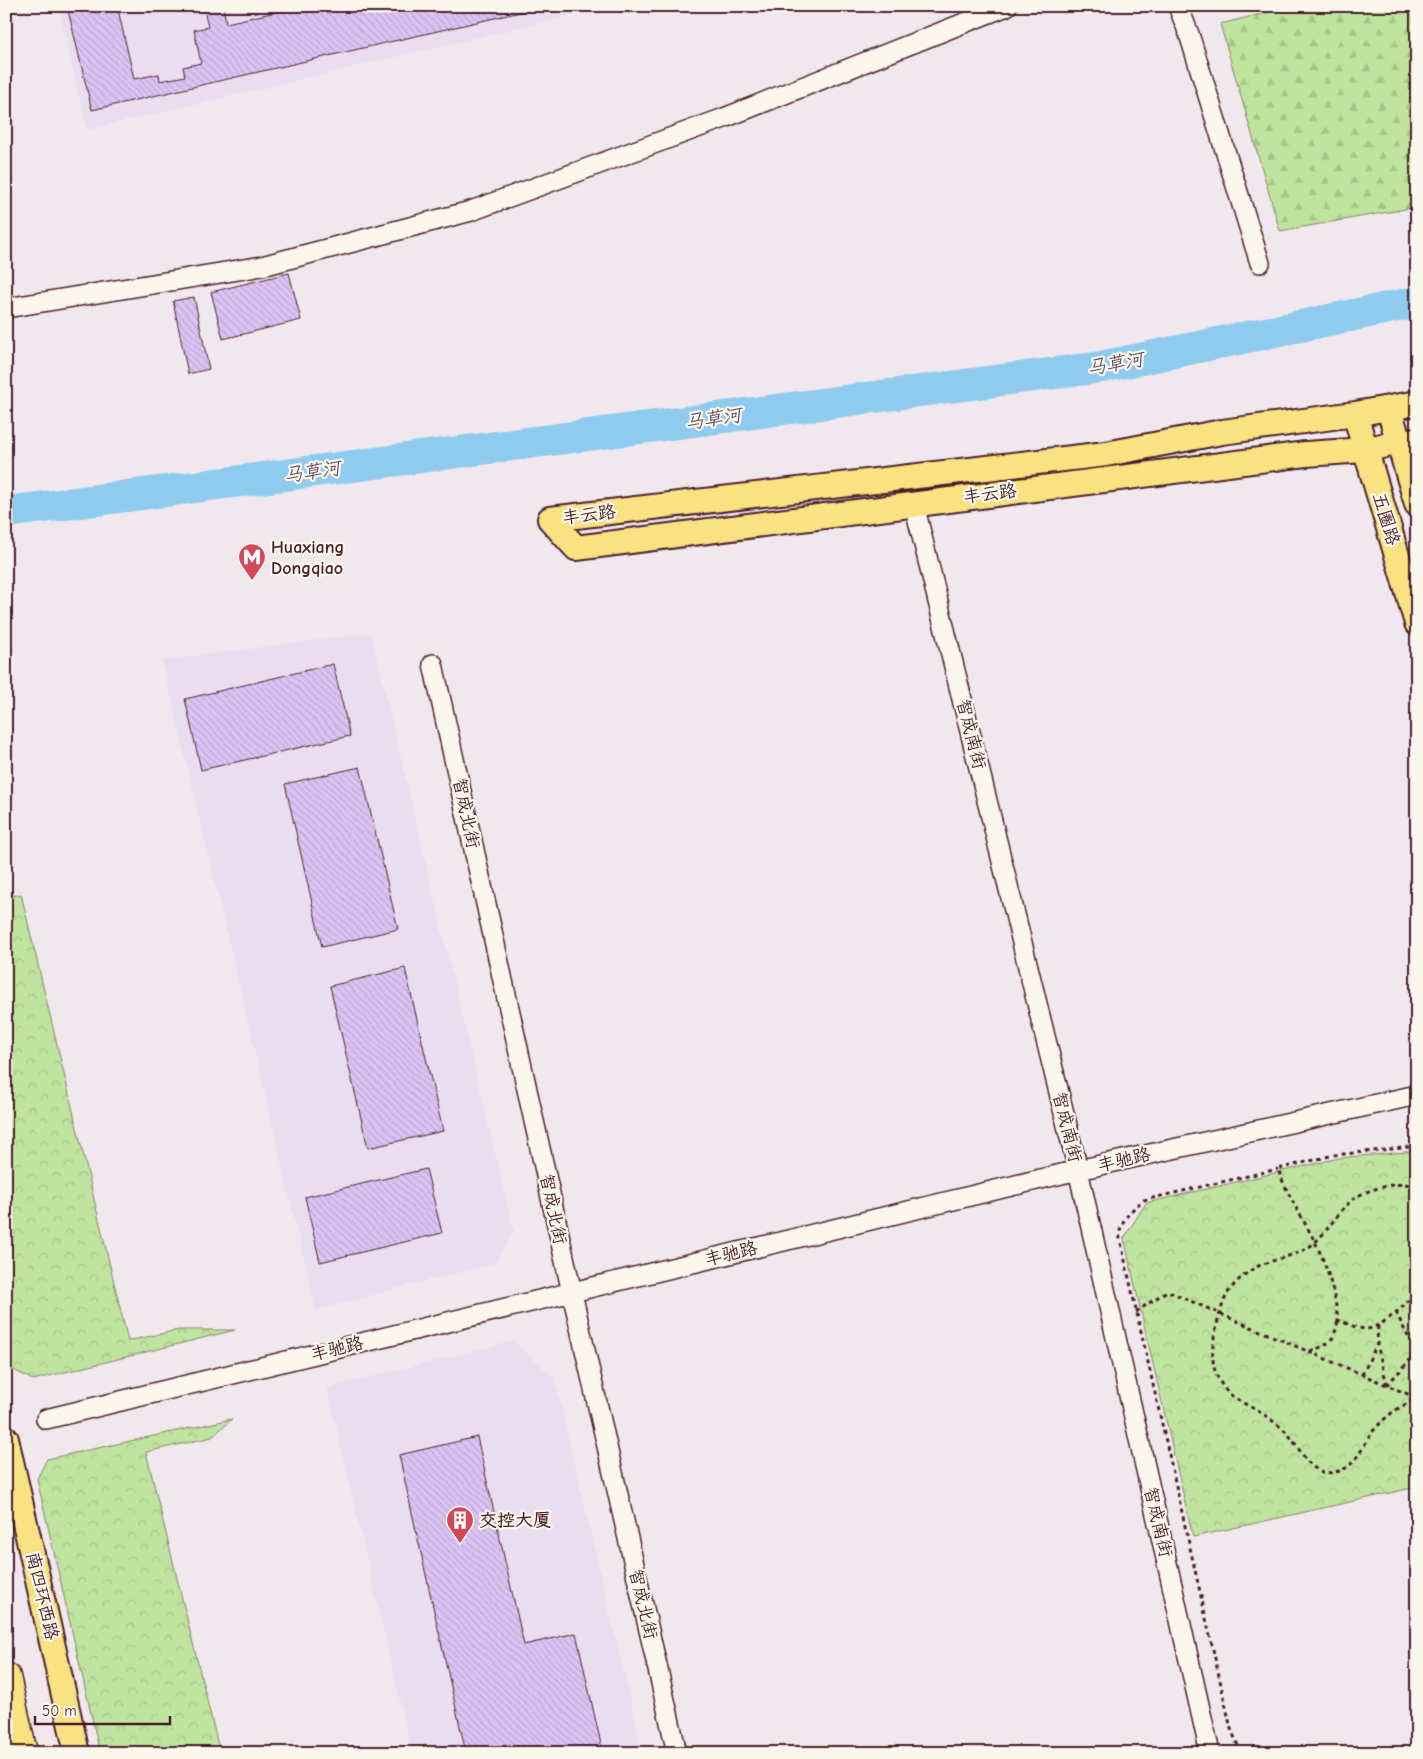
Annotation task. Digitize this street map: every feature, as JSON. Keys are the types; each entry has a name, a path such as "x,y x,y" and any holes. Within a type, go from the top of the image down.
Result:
{"highway":[{"path":"6,1677 23,1753"}],"main road":[{"name":"丰云路","path":"1408,441 1365,450 1306,454 576,548 550,519 1106,454 1222,432 1389,409 1417,403"},
{"path":"1389,409 1408,441 1417,504"},
{"name":"五圈路","path":"1355,414 1417,623"},
{"name":"南四环西路","path":"6,1439 77,1753"}],"street":[{"path":"6,308 262,266 471,211 724,118 1007,6"},
{"path":"1178,6 1189,34 1260,264"},
{"name":"智成南街","path":"914,504 1078,1170 1210,1753"},
{"name":"智成北街","path":"433,664 572,1293 677,1753"},
{"name":"丰驰路","path":"46,1419 1078,1170 1417,1095"}],"path":[{"path":"1241,1753 1231,1729 1136,1312 1119,1234 1121,1225 1134,1206 1144,1200 1278,1170 1334,1155 1417,1145"},
{"path":"1278,1170 1283,1185 1315,1242 1336,1304 1338,1320 1332,1341 1325,1346 1308,1352"},
{"path":"1417,1186 1394,1185 1375,1189 1358,1196 1343,1209 1319,1239 1307,1248 1252,1270 1233,1286 1226,1297 1212,1350 1213,1365 1225,1390 1235,1399 1270,1418 1287,1432 1304,1457 1318,1469 1327,1472 1334,1473 1351,1465 1358,1457 1374,1429 1398,1408 1417,1399"},
{"path":"1136,1312 1167,1291 1417,1399"},
{"path":"1338,1320 1366,1329 1378,1326 1416,1293"},
{"path":"1387,1385 1417,1351 1396,1312"},
{"path":"1378,1326 1377,1344 1387,1385"},
{"path":"1362,1375 1377,1344"}],"shaded area":[{"path":"58,6 611,6 87,130"},
{"path":"371,633 514,1232 495,1263 316,1310 162,660"},
{"path":"513,1341 554,1377 643,1753 412,1753 327,1388"}],"green space":[{"path":"1295,6 1417,6 1417,207 1280,231 1220,24"},
{"path":"21,894 128,1341 178,1330 235,1330 33,1380 12,1369 6,1343 6,897"},
{"path":"1417,1149 1417,1487 1193,1537 1124,1238 1146,1203 1339,1158 1405,1152"},
{"path":"232,1419 212,1437 146,1452 220,1753 100,1753 37,1479 47,1459"}],"building":[{"path":"67,6 126,6 126,8 118,10 134,79 159,74 160,81 185,76 183,67 201,63 194,30 208,27 203,6 223,6 226,23 290,9 289,6 547,6 92,110"},
{"path":"168,6 203,6 176,12"},
{"path":"289,273 301,320 223,339 211,292"},
{"path":"194,297 209,369 188,374 173,301"},
{"path":"333,664 350,736 201,770 185,699"},
{"path":"360,767 398,929 322,947 285,784"},
{"path":"405,968 443,1131 368,1148 330,986"},
{"path":"426,1169 442,1233 320,1262 305,1197"},
{"name":"交控大厦","path":"477,1437 524,1645 576,1633 603,1753 466,1753 399,1455"}],"waterway":[{"name":"马草河","path":"6,512 1101,367 1417,302"}],"place":[{"name":"Huaxiang Dongqiao","path":"252,581"},
{"name":"交控大厦","path":"460,1544"}]}
